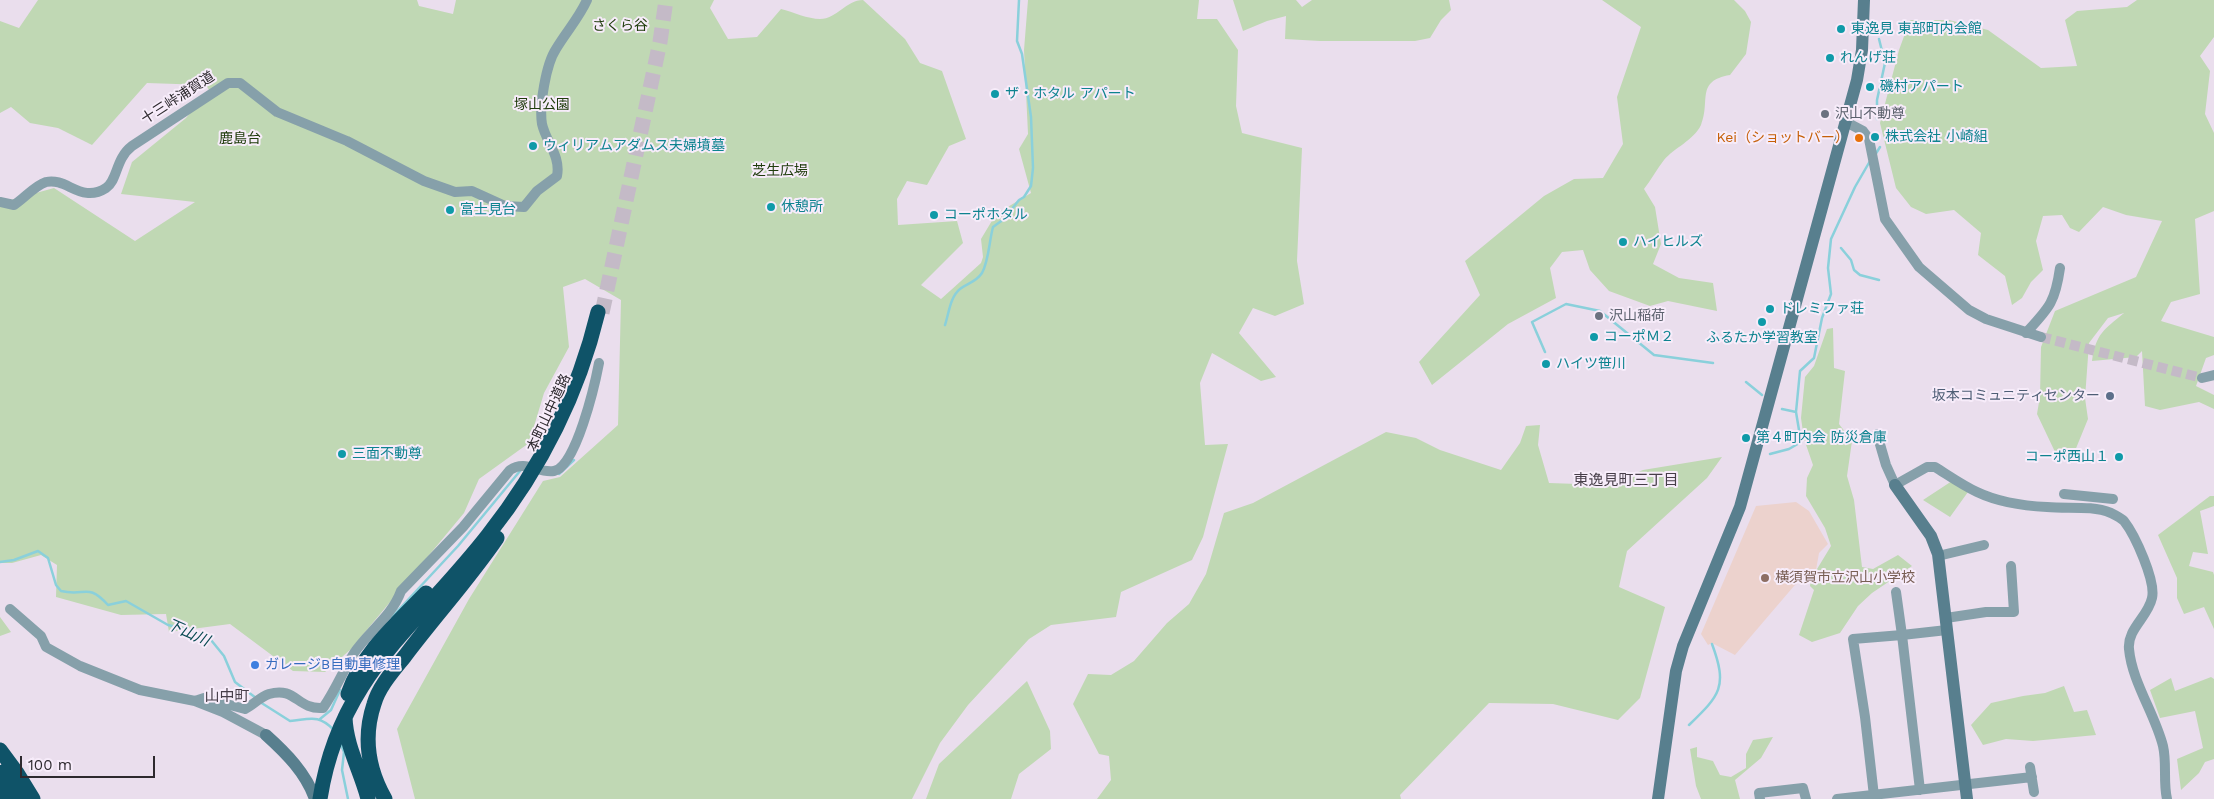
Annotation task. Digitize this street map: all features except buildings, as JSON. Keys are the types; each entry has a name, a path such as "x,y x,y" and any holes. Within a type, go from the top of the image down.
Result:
{"highway":[{"name":"本町山中道路","path":"495,529 507,519 549,450 572,397 600,313"},
{"path":"320,799 326,766 342,727 379,669 495,529 549,450"},
{"path":"368,799 347,737 346,703 351,684 365,660 408,611 495,529"},
{"path":"385,799 373,774 369,756 368,725 374,701 395,668 484,557 495,529"},
{"path":"327,799 335,747"},
{"path":"0,752 11,799"},
{"path":"0,752 18,773 33,799"},
{"path":"6,773 6,799"},
{"path":"6,773 17,799"},
{"path":"6,773 23,791 25,799"}],"street":[{"name":"十三峠浦賀道","path":"0,202 14,205 39,186 49,182 60,184 82,193 91,193 104,189 112,182 120,157 128,149 228,83 236,82 243,85 277,112 348,140 418,178 452,191 472,191 504,206 519,208 528,204 537,191 557,176 556,158 542,124 543,98 548,67 556,48 581,13 587,0"},
{"path":"1658,799 1676,671 1683,646 1740,507 1846,122 1862,50 1864,0"},
{"path":"1846,122 1863,131 1869,139 1885,219 1919,266 1969,310 1986,319 2040,337"},
{"path":"2026,333 2047,310 2056,295 2060,268"},
{"path":"195,701 204,698 245,708 268,694 284,692 291,694 303,705 313,709 324,708 335,691 354,653 397,604 401,591 463,527 510,470 521,464 552,472 563,466 578,437 590,407 600,363"},
{"path":"2202,378 2214,375"},
{"path":"1877,434 1886,465 1895,485 1931,536 1938,556 1967,799"},
{"path":"1895,485 1927,468 1934,467 1978,493 2002,500 2049,508 2091,508 2111,513 2123,520 2136,543 2151,580 2153,591 2152,600 2131,636 2129,648 2163,748 2167,799"},
{"path":"2064,494 2113,499"},
{"path":"1938,556 1984,546"},
{"path":"1874,796 1865,717 1853,639 1902,635 1986,612 2014,612 2011,566"},
{"path":"1896,592 1920,790"},
{"path":"10,609 41,636 46,647 80,666 140,690 195,701 224,712 266,735 293,762 306,780 315,799"},
{"path":"1837,799 1966,785 2031,772 2034,792"},
{"path":"1760,799 1759,793 1802,788 1806,799"}],"shaded area":[{"name":"横須賀市立沢山小学校","path":"1796,502 1809,511 1828,544 1819,553 1816,570 1794,586 1735,655 1712,643 1708,645 1701,634 1756,506"}],"green space":[{"path":"38,0 417,0 419,6 453,14 456,0 714,0 710,8 728,39 757,37 781,9 806,17 820,19 831,16 852,3 863,0 905,39 920,63 942,71 966,139 949,146 927,185 907,181 897,199 898,225 957,221 963,243 921,285 941,299 981,263 983,257 981,239 993,219 995,220 996,214 1031,193 1019,149 1028,134 1024,50 1028,0 1199,0 1197,19 1217,19 1238,50 1236,106 1242,133 1302,148 1297,261 1304,304 1275,316 1253,308 1239,333 1276,377 1261,381 1212,353 1200,383 1205,445 1228,444 1203,537 1192,560 1121,592 1116,617 1051,625 1029,639 968,705 940,743 912,799 415,799 397,729 469,599 543,481 560,477 618,425 621,300 585,279 563,287 569,347 544,393 529,443 479,479 464,513 351,649 325,672 293,671 230,624 169,632 166,614 121,615 56,597 57,565 41,555 12,563 0,563 0,203 54,188 135,241 195,202 121,194 132,162 186,118 209,90 206,85 147,83 92,145 58,128 30,123 11,107 0,113 0,21 19,28"},
{"path":"1233,0 1296,0 1302,7 1312,0 1449,0 1451,10 1441,20 1430,38 1415,41 1320,41 1285,39 1286,16 1267,21 1243,31"},
{"path":"1602,0 1734,0 1745,11 1751,22 1746,54 1730,75 1719,78 1708,87 1704,116 1698,130 1689,140 1664,160 1644,189 1655,207 1661,244 1653,264 1679,278 1713,283 1717,311 1668,301 1650,306 1609,291 1590,270 1583,250 1562,252 1550,268 1556,298 1508,324 1432,385 1419,362 1480,295 1465,261 1544,196 1574,179 1603,178 1623,144 1617,97 1641,27"},
{"path":"2137,0 2214,0 2214,37 2200,56 2210,71 2205,114 2214,133 2214,211 2195,219 2200,294 2171,302 2161,321 2214,337 2214,355 2206,358 2196,386 2214,395 2214,409 2199,402 2160,410 2145,406 2142,351 2136,357 2092,361 2096,344 2102,333 2124,313 2108,318 2089,343 2085,398 2088,419 2070,463 2056,454 2037,414 2040,396 2041,347 2055,311 2136,277 2162,221 2126,215 2103,207 2079,232 2070,228 2062,215 2043,216 2036,241 2043,270 2031,282 2022,298 2012,305 2005,276 1978,255 1981,233 1954,210 1926,214 1911,207 1896,188 1880,123 1899,50 1910,20 1949,20 1988,30 2041,68 2077,66 2065,20 2077,11 2127,7"},
{"path":"1833,328 1834,368 1845,371 1839,424 1852,441 1847,476 1854,500 1862,567 1873,569 1898,555 1912,566 1872,593 1858,606 1840,633 1812,642 1799,635 1814,590 1810,586 1811,579 1831,546 1825,528 1806,496 1807,478 1813,465 1804,439 1801,418 1805,377 1814,366 1827,329"},
{"path":"1540,425 1538,445 1549,483 1607,485 1643,470 1722,457 1707,478 1627,551 1619,587 1665,607 1640,698 1618,720 1553,704 1489,703 1400,795 1401,799 1097,799 1111,780 1109,756 1099,754 1073,704 1088,674 1111,675 1134,661 1167,623 1189,604 1206,574 1224,513 1253,503 1386,432 1416,438 1440,450 1501,470 1520,443 1526,426"},
{"path":"1952,481 1968,492 1950,517 1923,500"},
{"path":"2210,496 2214,496 2214,506 2200,511 2208,554 2193,552 2189,566 2213,572 2214,629 2204,607 2184,614 2177,598 2177,578 2158,535"},
{"path":"0,617 11,632 0,636"},
{"path":"2211,677 2214,679 2214,759 2205,762 2199,773 2181,790 2177,759 2203,748 2195,711 2160,718 2150,690 2171,678 2175,691"},
{"path":"1027,681 1050,731 1051,749 1019,774 1011,799 926,799 939,764"},
{"path":"2064,686 2074,712 2087,710 2096,735 2033,741 2006,739 1983,745 1971,725 1991,703 2045,693"},
{"path":"1773,737 1761,758 1735,780 1740,799 1701,799 1696,786 1690,749 1697,747 1697,757 1713,761 1720,775 1731,777 1746,768 1746,754 1753,740"}],"waterway":[{"path":"945,325 952,301 957,292 982,273 988,257 993,227 1004,219 1019,200 1024,197 1031,186 1033,168 1031,117 1022,54 1017,41 1019,0"},
{"path":"1877,119 1877,100 1885,63 1879,39"},
{"path":"1875,155 1880,147"},
{"path":"1770,454 1789,449 1801,442 1796,412 1800,371 1814,358 1822,318 1831,294 1828,268 1831,239 1855,187 1870,161"},
{"path":"1841,248 1851,260 1854,270 1860,275 1879,280"},
{"path":"1545,352 1532,322 1566,304 1600,311 1654,355 1713,363"},
{"path":"1746,382 1762,395"},
{"path":"1782,409 1796,412"},
{"path":"559,474 574,460"},
{"path":"392,617 458,546 520,471"},
{"name":"下山川","path":"0,562 14,560 38,551 48,558 56,585 61,591 90,592 101,598 108,605 126,601 168,625 188,630 211,640 224,656 235,682 256,698"},
{"path":"1689,725 1708,706 1718,689 1720,671 1712,644"},
{"path":"320,719 331,710 340,690"},
{"name":"下山川","path":"260,702 290,721 319,720 334,730"},
{"name":"下山川","path":"341,745 344,752 342,770 348,799"}],"tunnel":[{"path":"602,313 660,42 666,0"},
{"path":"2041,337 2202,378"}],"place":[{"name":"東逸見 東部町内会館","path":"1841,29"},
{"name":"れんげ荘","path":"1830,58"},
{"name":"磯村アパート","path":"1870,87"},
{"name":"ザ・ホタル アパート","path":"995,94"},
{"name":"沢山不動尊","path":"1825,114"},
{"name":"株式会社 小崎組","path":"1875,137"},
{"name":"Kei（ショットバー）","path":"1859,138"},
{"name":"ウィリアムアダムス夫婦墳墓","path":"533,146"},
{"name":"休憩所","path":"771,207"},
{"name":"富士見台","path":"450,210"},
{"name":"コーポホタル","path":"934,215"},
{"name":"ハイヒルズ","path":"1623,242"},
{"name":"ドレミファ荘","path":"1770,309"},
{"name":"沢山稲荷","path":"1599,316"},
{"name":"ふるたか学習教室","path":"1762,322"},
{"name":"コーポＭ２","path":"1594,337"},
{"name":"ハイツ笹川","path":"1546,364"},
{"name":"坂本コミュニティセンター","path":"2110,396"},
{"name":"第４町内会 防災倉庫","path":"1746,438"},
{"name":"三面不動尊","path":"342,454"},
{"name":"コーポ西山１","path":"2119,457"},
{"name":"横須賀市立沢山小学校","path":"1765,578"},
{"name":"ガレージB自動車修理","path":"255,665"}],"district":[{"name":"東逸見町三丁目","path":"1626,481"},
{"name":"山中町","path":"227,697"}],"park label":[{"name":"さくら谷","path":"620,26"},
{"name":"塚山公園","path":"542,105"},
{"name":"鹿島台","path":"240,139"},
{"name":"芝生広場","path":"780,171"}]}
